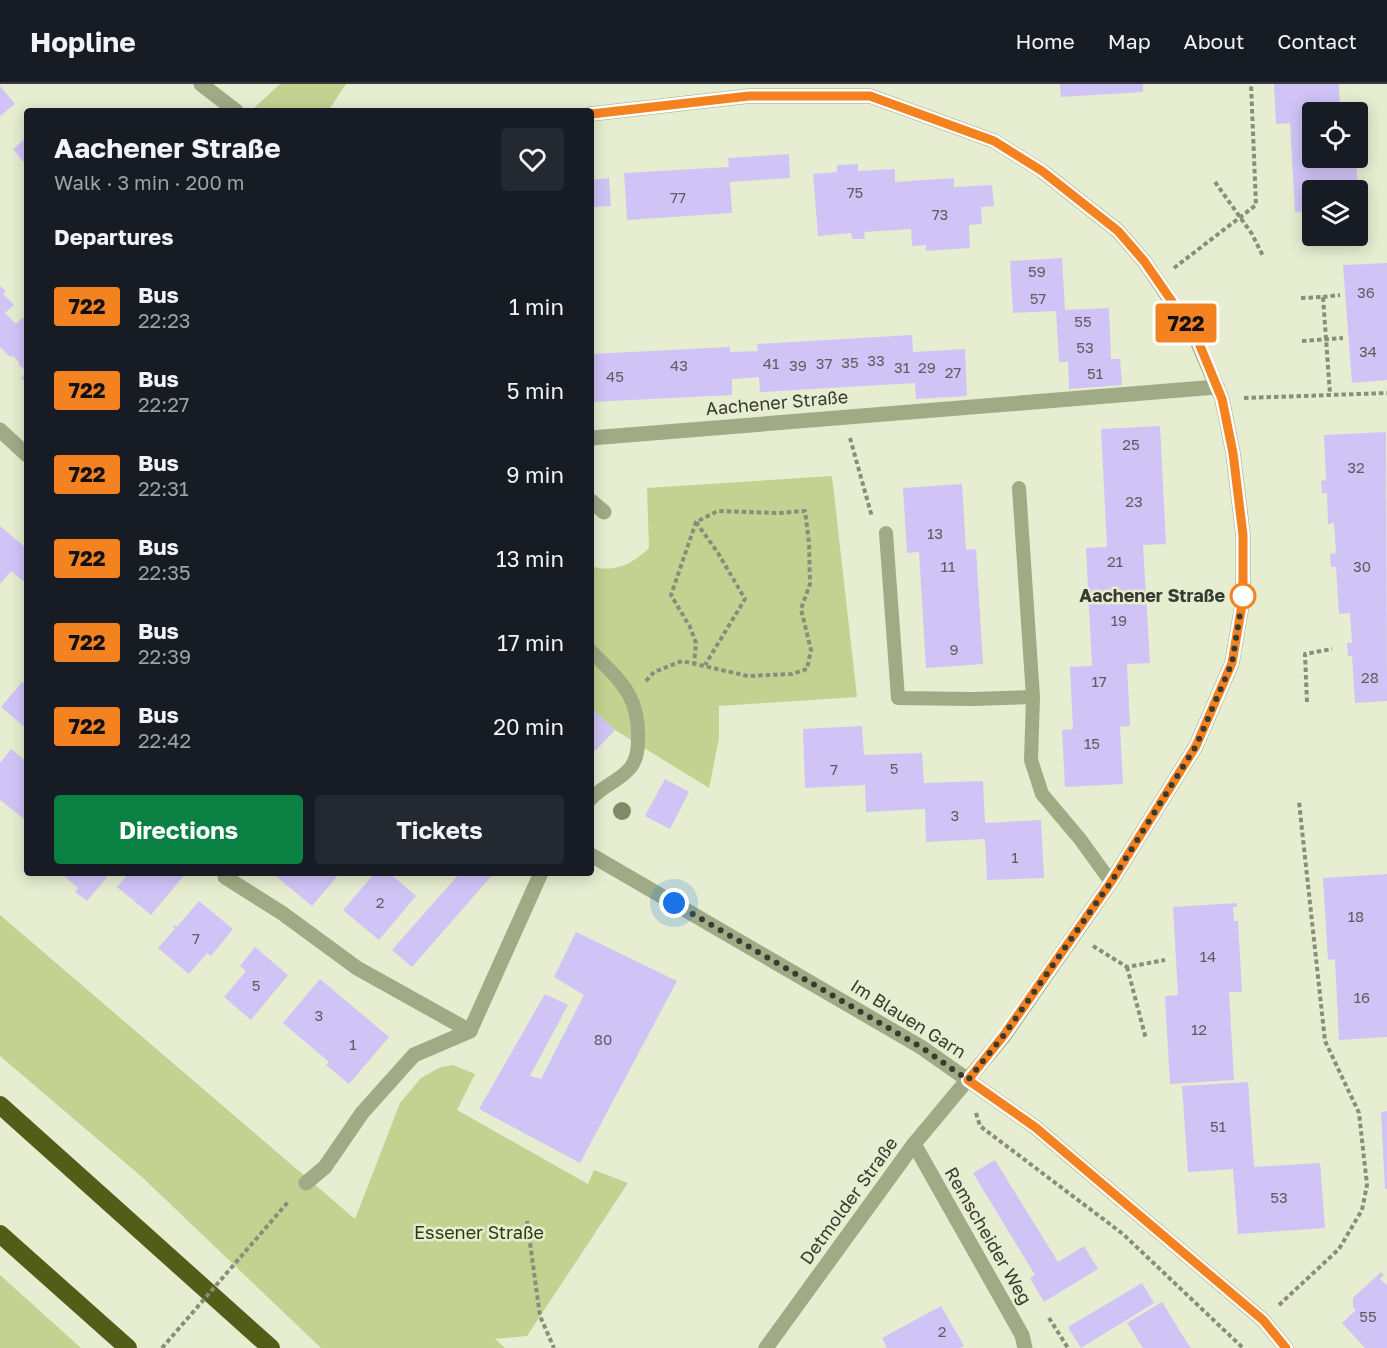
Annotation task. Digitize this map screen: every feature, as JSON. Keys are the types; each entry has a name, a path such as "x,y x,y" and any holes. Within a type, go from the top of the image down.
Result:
{"highway":[{"path":"0,1105 271,1348"},
{"path":"0,1234 128,1348"}],"street":[{"path":"201,84 232,108"},
{"path":"594,114 749,96 870,90 994,141 1042,171 1118,231 1196,336 1220,393 1233,453 1243,535 1243,599 1232,663 1196,746 1111,882 1004,1035 968,1080"},
{"name":"Aachener Straße","path":"594,438 844,417 1220,393"},
{"path":"1,436 24,453"},
{"path":"594,504 604,512"},
{"name":"Im Blauen Garn","path":"594,857 921,1047 1035,1127 1263,1320 1286,1348"},
{"path":"306,1183 325,1167 362,1113 414,1055 470,1031 540,876"},
{"path":"225,877 282,913 357,968 470,1031"},
{"name":"Detmolder Straße","path":"766,1348 914,1144 968,1080"},
{"name":"Remscheider Weg","path":"914,1144 1022,1335 1025,1348"}],"lane":[{"path":"1019,488 1033,697 1031,760 1042,794 1080,839 1111,882"},
{"path":"886,533 898,698 1033,697"},
{"path":"594,654 622,683 632,698 639,726 638,750 632,765 620,778 594,797"}],"path":[{"path":"1157,281 1256,205 1251,84"},
{"path":"1215,182 1252,234 1263,256"},
{"path":"1301,298 1340,295"},
{"path":"1323,297 1329,394"},
{"path":"1302,341 1343,338"},
{"path":"1220,393 1387,393"},
{"path":"844,417 873,521 886,533"},
{"path":"632,698 654,672 682,660 694,664 748,676 792,674 807,669 811,650 801,609 810,584 809,542 805,511 779,513 718,511 696,522 671,595 690,627 696,643 694,664"},
{"path":"696,522 745,598 705,665"},
{"path":"1307,702 1305,654 1332,649"},
{"path":"1263,1320 1339,1249 1362,1210 1367,1185 1359,1113 1325,1041 1299,802"},
{"path":"1075,935 1127,967 1165,960"},
{"path":"1127,967 1146,1039"},
{"path":"968,1080 980,1126 1123,1234 1244,1348"},
{"path":"162,1348 288,1202"},
{"path":"527,1221 540,1316 554,1348"},
{"path":"1049,1318 1068,1348"}],"green space":[{"path":"280,84 346,84 330,108 254,108"},
{"path":"832,476 857,697 719,706 719,738 709,788 615,730 594,711 594,567 607,569 623,566 649,548 647,488"},
{"name":"Essener Straße","path":"0,915 355,1219 400,1103 421,1078 441,1067 453,1065 475,1074 457,1110 588,1184 594,1170 628,1183 527,1336 495,1339 505,1348 321,1348 142,1177 0,1056"},
{"path":"0,1275 81,1348 0,1348"}],"building":[{"path":"1060,84 1143,84 1143,92 1061,97"},
{"path":"1274,84 1339,84 1340,102 1302,102 1302,168 1357,168 1357,180 1302,180 1302,212 1295,212 1290,123 1276,124"},
{"path":"0,86 15,104 0,116"},
{"path":"24,140 24,162 13,149"},
{"path":"789,154 790,178 730,182 732,213 627,220 624,173 729,167 728,158"},
{"path":"858,164 858,171 895,169 895,182 954,178 954,187 992,185 994,206 981,207 982,224 969,225 970,248 926,251 926,245 912,246 911,229 864,232 865,239 852,239 851,233 818,236 813,174 837,172 837,165"},
{"path":"609,178 611,206 594,207 594,180"},
{"path":"1062,258 1065,310 1109,308 1111,359 1120,359 1122,385 1069,389 1068,362 1059,362 1056,311 1013,313 1010,261"},
{"path":"1387,263 1387,380 1352,383 1343,265"},
{"path":"0,286 6,291 3,294 14,305 5,313 16,324 24,318 24,369 13,356 10,357 0,347"},
{"path":"912,335 913,352 965,349 967,396 916,399 915,383 760,392 759,377 732,379 732,395 594,402 594,354 730,347 730,352 758,351 757,344"},
{"path":"1160,426 1166,544 1143,545 1150,663 1127,664 1130,726 1120,727 1123,784 1065,787 1062,730 1073,729 1070,667 1092,666 1086,548 1107,547 1101,429"},
{"path":"1386,432 1387,701 1355,703 1352,656 1348,656 1347,643 1352,643 1350,613 1339,614 1336,567 1331,567 1330,554 1336,553 1334,523 1328,524 1327,493 1322,493 1321,481 1326,480 1324,435"},
{"path":"962,484 966,550 976,549 983,664 926,668 919,552 907,553 903,488"},
{"path":"0,526 24,546 24,582 11,571 0,584"},
{"path":"22,682 24,684 24,726 1,707"},
{"path":"594,711 615,730 594,752"},
{"path":"862,726 864,755 922,753 924,783 983,781 985,823 1041,820 1044,878 987,880 985,839 926,842 925,809 866,812 865,785 805,788 803,729"},
{"path":"11,749 24,760 24,819 0,800 0,763"},
{"path":"665,779 689,792 670,829 645,816"},
{"path":"1387,874 1387,1037 1339,1040 1335,959 1328,960 1323,878"},
{"path":"64,876 107,877 87,901 75,892 78,888"},
{"path":"126,876 184,876 151,915 117,887"},
{"path":"276,876 337,876 312,906"},
{"path":"372,876 393,876 416,896 379,940 343,910"},
{"path":"457,876 491,876 412,967 392,950"},
{"path":"199,901 233,929 211,956 207,953 189,974 158,948 175,929 173,927 175,925 177,927"},
{"path":"1237,903 1237,907 1233,907 1234,921 1238,921 1242,992 1229,992 1234,1080 1170,1084 1165,996 1178,995 1173,907"},
{"path":"576,932 677,981 580,1163 479,1109 545,994 568,1005 530,1076 541,1079 584,995 554,977"},
{"path":"255,947 288,975 251,1020 224,997 246,971 240,966"},
{"path":"320,979 389,1037 349,1084 326,1065 329,1062 283,1023"},
{"path":"1248,1082 1254,1167 1320,1163 1325,1228 1238,1234 1233,1169 1188,1172 1182,1086"},
{"path":"1387,1111 1387,1189 1385,1189 1381,1112"},
{"path":"995,1160 1058,1262 1084,1246 1098,1269 1044,1302 1030,1278 1035,1275 973,1173"},
{"path":"1381,1272 1384,1275 1380,1279 1387,1285 1387,1348 1365,1348 1342,1323 1356,1310 1353,1307 1353,1298"},
{"path":"1142,1283 1154,1303 1081,1348 1068,1327"},
{"path":"1162,1302 1191,1348 1143,1348 1127,1323"},
{"path":"941,1306 964,1346 960,1348 887,1348 882,1338"}],"bus line":[{"name":"722","path":"594,114 749,96 870,96 994,141 1042,171 1118,231 1144,261 1196,336 1222,399 1227,420 1243,535 1243,599 1232,663 1196,746 1111,882 1004,1035 968,1080 1035,1127 1263,1320 1286,1348"}],"place":[{"name":"Aachener Straße","path":"1243,596"}],"route":[{"path":"674,903 921,1047 968,1080 1004,1035 1111,882 1196,746 1232,663 1243,596"}]}
